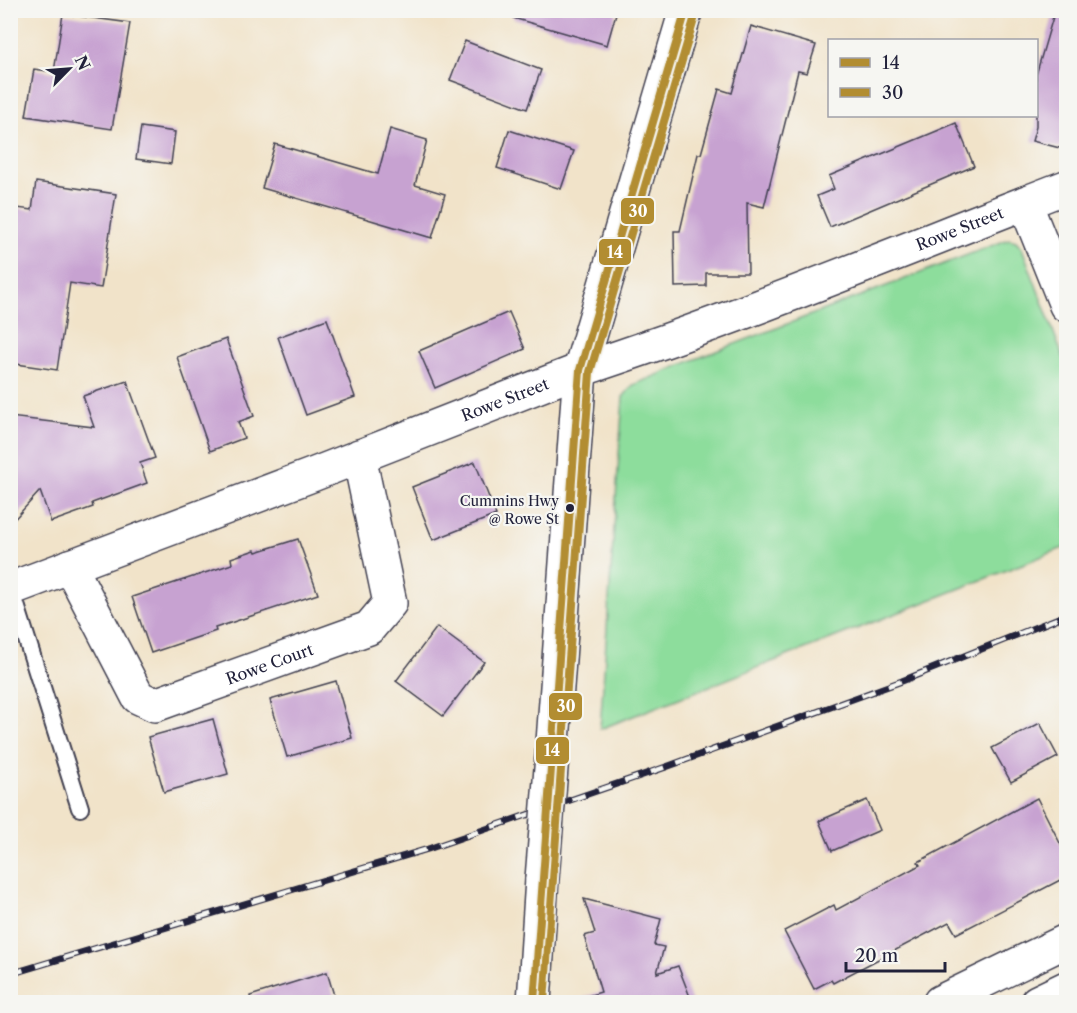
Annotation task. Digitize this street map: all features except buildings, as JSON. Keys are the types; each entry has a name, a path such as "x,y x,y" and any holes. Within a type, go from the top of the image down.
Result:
{"street":[{"path":"534,1002 580,369 686,10"},
{"name":"Rowe Street","path":"11,589 580,369 638,351 741,313 1066,187"},
{"path":"1025,203 1066,305"},
{"name":"Rowe Court","path":"70,566 138,697 155,705 369,628 390,603 359,456"},
{"path":"940,1002 1066,941"},
{"path":"1037,1002 1066,988"}],"lane":[{"path":"11,589 80,808"}],"green space":[{"path":"1009,239 1016,241 1022,248 1066,365 1066,547 600,729 623,397 633,385"}],"railway":[{"path":"10,974 428,849 666,767 902,681 1066,615"}],"transit line":[{"name":"14","path":"534,1002 580,370 686,10"},
{"name":"30","path":"544,1002 590,372 696,13"}],"place":[{"name":"Cummins Hwy @ Rowe St","path":"570,508"}]}
